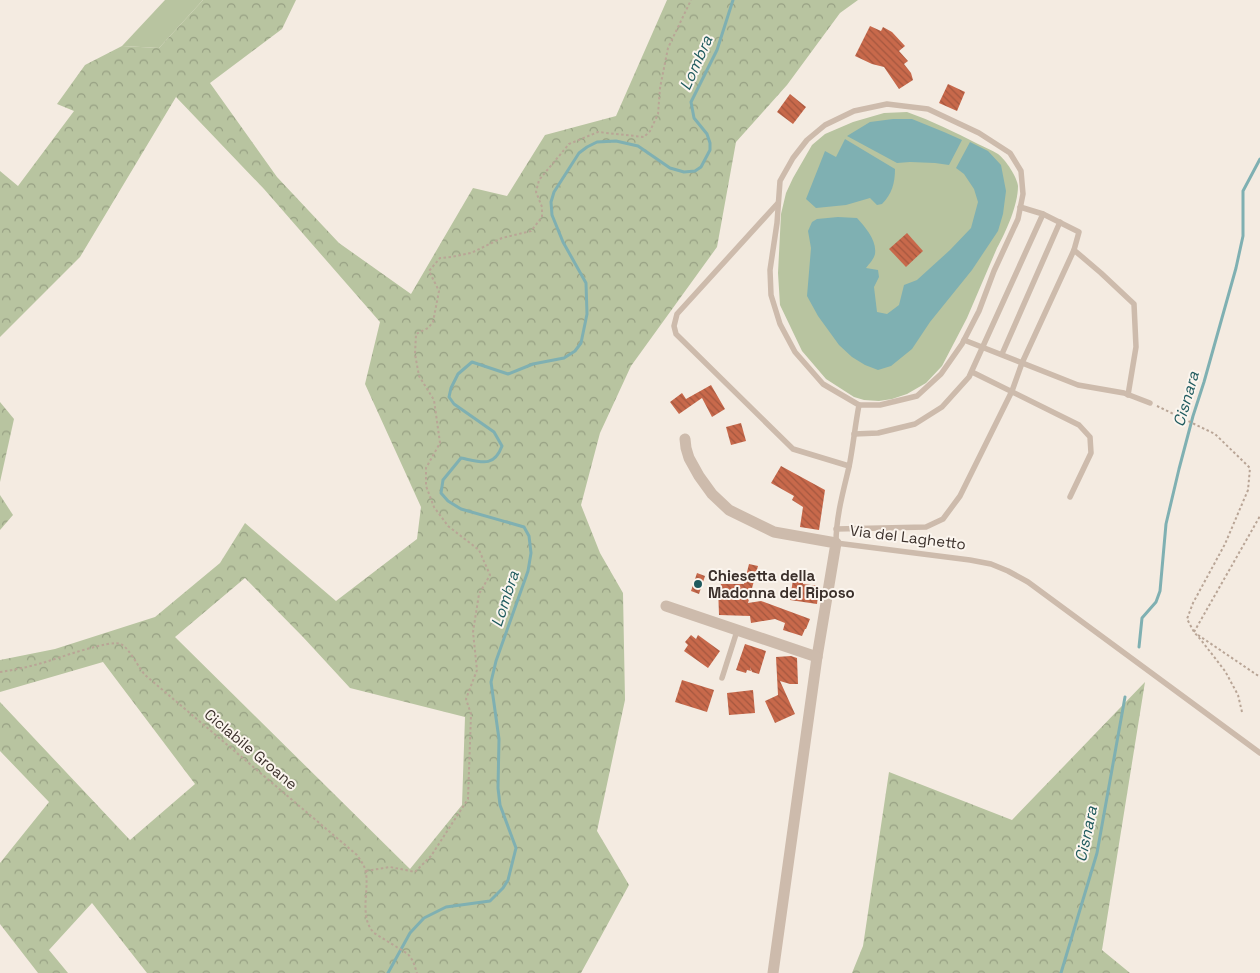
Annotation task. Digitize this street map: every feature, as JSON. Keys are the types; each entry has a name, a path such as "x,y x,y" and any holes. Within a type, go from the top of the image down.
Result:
{"street":[{"path":"685,440 689,458 700,476 712,494 729,510 774,532 836,543"},
{"name":"Via del Laghetto","path":"773,973 817,657 836,543"},
{"path":"666,606 817,657"}],"lane":[{"path":"887,104 928,109 979,133 1010,153 1021,171 1024,194 1020,207 1018,219 964,340 941,374 917,396 880,405 859,405 824,384 795,352 780,324 771,295 770,270 780,181 793,158 807,140 826,125 854,111 887,104"},
{"path":"778,202 677,314 674,326 676,334 793,449 849,466"},
{"path":"836,529 926,527 944,519 960,496 1012,391 1022,364 1074,250 1079,232 1043,214 1020,207"},
{"path":"854,434 878,433 915,424 942,407 969,377 1043,214"},
{"path":"1002,354 1060,222"},
{"path":"1074,250 1134,304 1136,347 1128,394"},
{"path":"964,340 1078,385 1128,394 1150,404"},
{"path":"972,372 1079,424 1090,437 1091,453 1070,497"},
{"path":"836,543 836,529 859,405"},
{"name":"Via del Laghetto","path":"836,543 970,560 991,564 1008,571 1028,582 1260,753"},
{"path":"722,678 737,631"}],"path":[{"path":"417,973 414,961 408,954 370,928 366,900 366,871 390,867 415,872 431,856 468,799 471,714 466,699 477,670 473,632 480,594 490,575 479,550 448,526 434,507 426,486 426,468 440,443 434,400 420,376 415,354 416,334 428,328 434,322 439,292 429,271 440,258 471,253 502,238 531,231 542,217 542,207 536,192 539,180 568,144 598,132 644,137 650,131 658,114 660,88 668,48 691,0"},
{"path":"1150,404 1215,434 1250,468 1248,490 1225,544 1193,603 1187,618 1194,632 1224,671 1238,694 1242,712"},
{"path":"1194,632 1260,516"},
{"path":"1194,632 1260,677"},
{"name":"Ciclabile Groane","path":"0,672 42,663 88,649 116,643 121,644 128,650 145,675 348,846 360,859 366,871"}],"green space":[{"path":"165,0 203,0 159,48 122,46"},
{"path":"203,0 296,0 282,29 210,83 277,177 339,243 411,294 473,188 507,196 545,135 616,116 667,0 858,0 840,13 787,85 736,142 717,247 631,366 600,433 581,505 600,553 623,593 625,700 597,831 629,885 581,973 147,973 92,903 49,950 68,973 38,973 0,924 0,863 49,802 0,751 0,702 130,840 195,784 103,662 0,692 0,660 55,649 155,617 220,563 245,523 336,601 417,539 421,507 365,384 380,322 264,189 176,97 80,257 0,337 0,171 18,186 74,111 57,104 85,65 122,46 159,48","holes":["245,578 350,688 465,717 462,805 410,869 175,637"]},
{"path":"907,112 998,154 1004,160 1017,182 1017,193 1014,210 1008,226 967,318 942,366 926,383 907,394 879,401 864,400 854,397 826,379 802,351 780,305 778,273 781,214 786,193 793,178 812,145 825,134 853,122 884,113"},
{"path":"0,402 14,419 0,482"},
{"path":"0,495 13,515 0,530"},
{"path":"1145,682 1102,950 1130,973 852,973 863,946 889,772 1012,820"}],"water":[{"path":"912,119 962,140 949,165 897,163 847,136 870,122"},
{"path":"845,139 895,169 894,184 891,192 882,204 877,205 870,198 846,205 816,208 806,199 825,151 836,157"},
{"path":"970,142 988,151 1001,165 1006,191 1003,214 998,231 972,270 930,322 912,349 891,366 878,370 865,365 852,357 839,345 818,316 807,296 811,248 808,231 812,222 817,219 838,217 857,218 863,225 870,234 875,249 874,258 866,268 878,270 879,277 874,287 877,312 887,314 899,305 904,285 917,280 971,228 978,202 974,189 964,174 956,168"}],"building":[{"path":"870,26 881,31 883,27 892,32 905,46 899,51 908,61 904,64 911,73 913,80 899,89 884,67 855,56"},
{"path":"948,84 965,92 957,111 939,103"},
{"path":"790,94 806,107 793,124 777,112"},
{"path":"907,233 923,251 906,267 889,249"},
{"path":"711,385 725,409 712,417 702,398 679,414 670,402 682,393 686,399"},
{"path":"741,423 746,441 731,445 726,427"},
{"path":"781,466 825,490 819,530 800,527 803,507 792,500 794,496 771,483"},
{"path":"749,564 758,566 748,603 761,601 810,619 802,636 783,630 785,623 775,619 751,623 750,616 719,615 718,587 721,584 744,584"},
{"name":"Chiesetta della Madonna del Riposo","path":"697,573 705,576 699,594 691,591"},
{"path":"793,579 803,581 803,584 819,586 817,604 790,600"},
{"path":"691,635 696,639 698,635 720,651 708,668 684,651 688,645 685,642"},
{"path":"745,644 766,651 759,674 752,672 750,667 751,671 747,670 746,673 736,670"},
{"path":"791,656 797,658 798,684 780,681 795,714 775,723 765,701 778,695 776,657"},
{"path":"682,680 714,690 707,712 675,702"},
{"path":"753,690 755,713 729,715 727,693"}],"waterway":[{"name":"Lombra","path":"388,973 410,933 424,918 446,907 490,901 508,880 516,848 500,805 498,788 499,739 491,682 496,661 528,571 531,553 529,536 524,527 461,509 448,501 441,493 443,480 461,458 481,462 491,461 499,453 502,446 494,432 454,404 449,397 451,388 458,374 472,362 508,374 533,364 564,358 575,351 581,343 587,314 586,283 563,242 552,215 551,202 554,192 579,153 597,142 616,141 638,146 670,168 684,172 695,171 701,167 710,150 710,143 707,134 694,118 691,102 717,50 733,0"},
{"name":"Cisnara","path":"1139,647 1142,618 1156,602 1160,591 1166,524 1193,416 1236,268 1243,236 1243,191 1260,159"},
{"name":"Cisnara","path":"1061,973 1097,853 1125,697"}],"place":[{"name":"Chiesetta della Madonna del Riposo","path":"698,584"}]}
